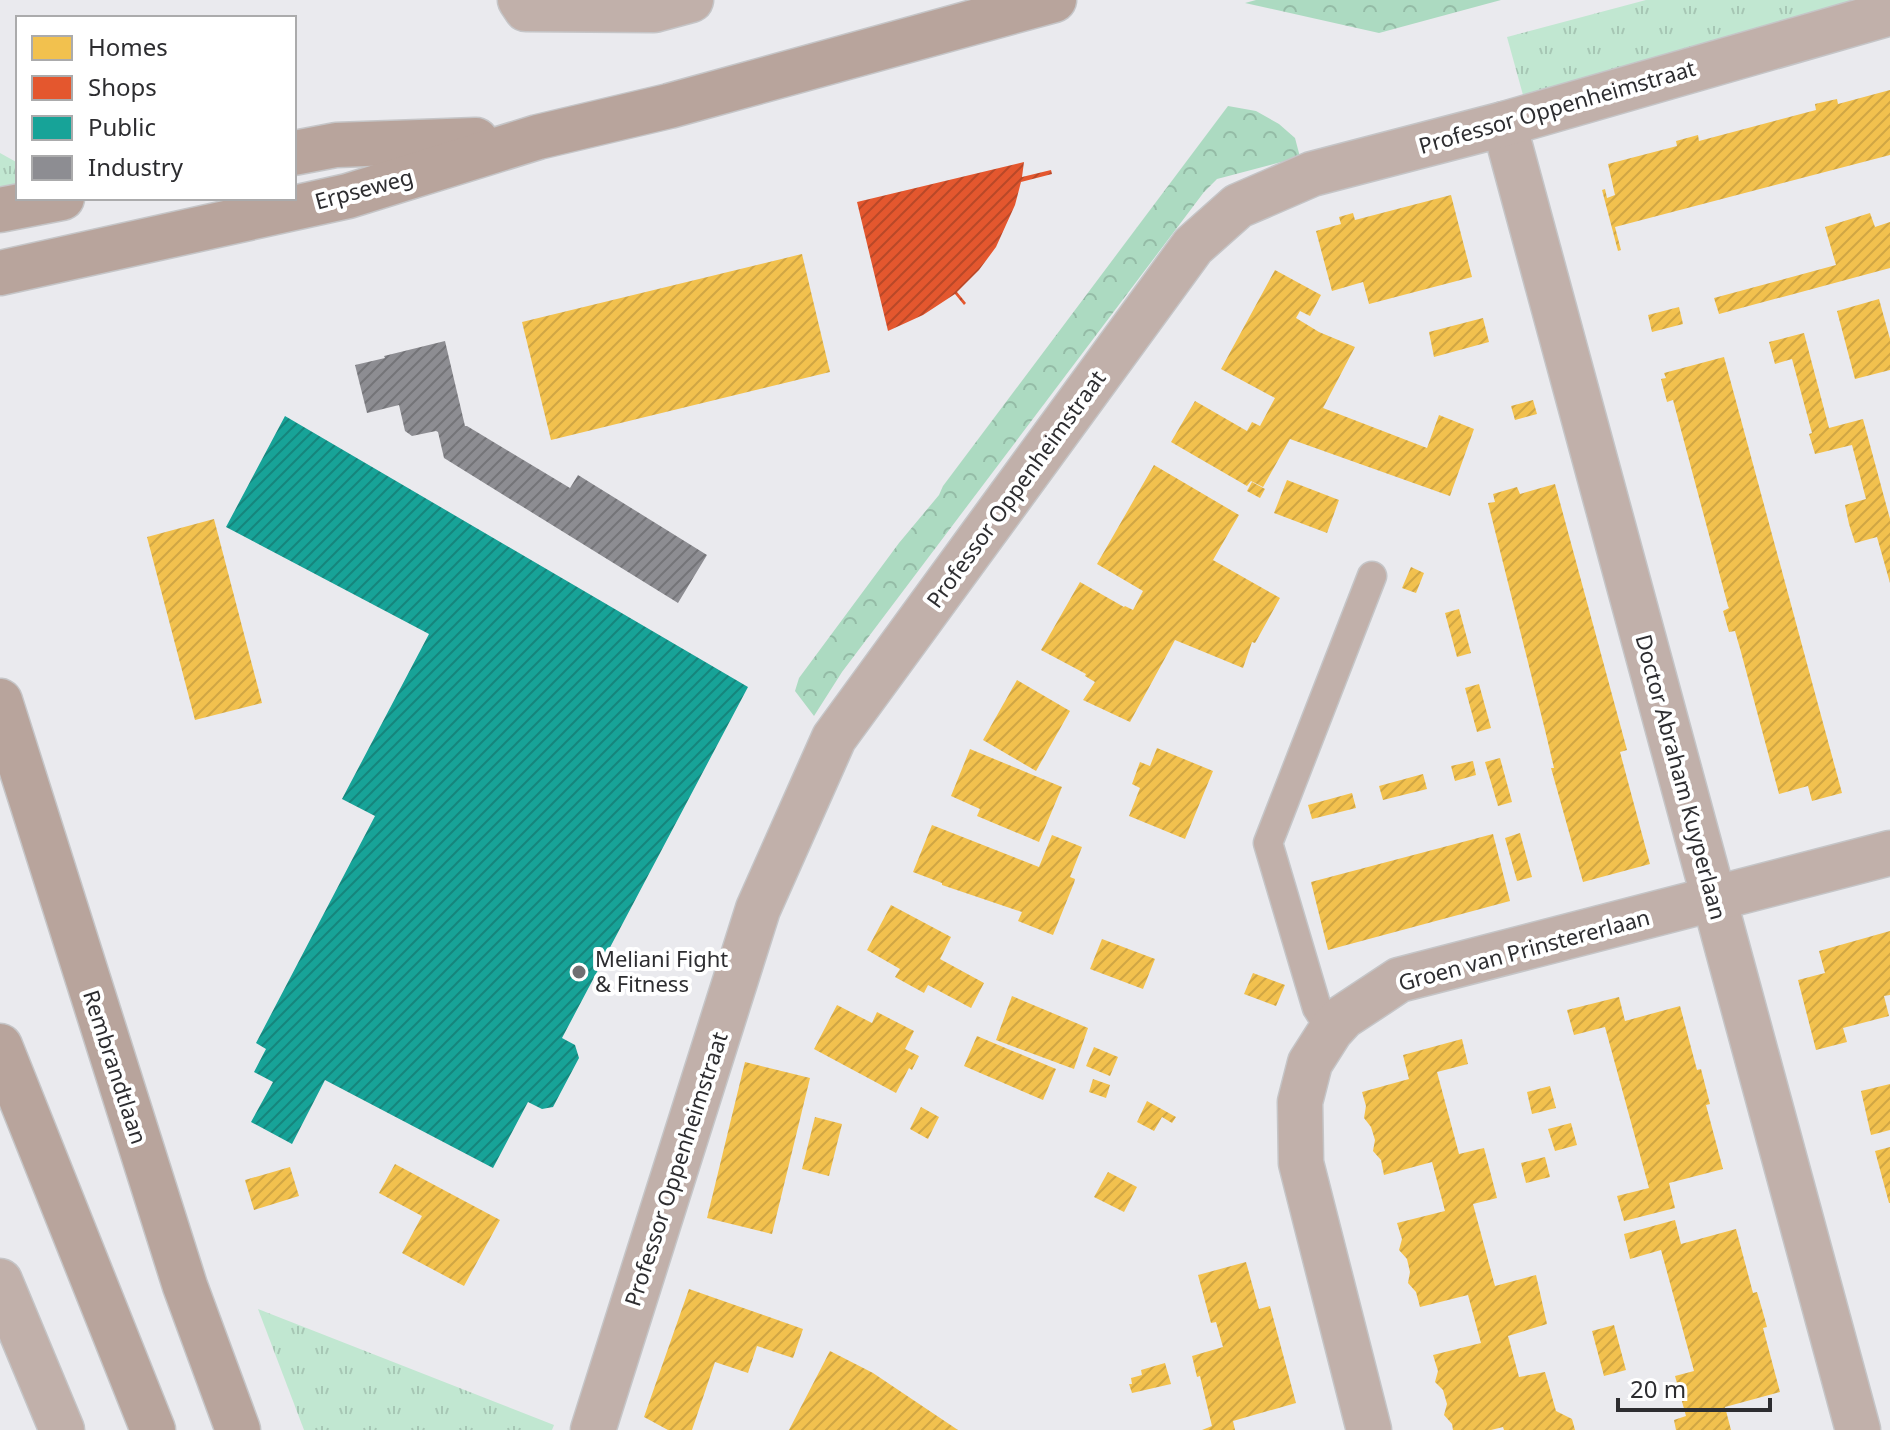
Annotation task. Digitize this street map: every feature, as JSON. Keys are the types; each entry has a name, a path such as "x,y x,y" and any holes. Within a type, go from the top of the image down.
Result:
{"main road":[{"name":"Erpseweg","path":"0,273 348,196 538,137 669,106 1054,0"},
{"name":"Erpseweg","path":"296,153 336,145 538,137"},
{"path":"0,210 52,200"},
{"name":"Rembrandtlaan","path":"0,701 185,1286 238,1430"},
{"path":"0,1046 153,1430"}],"street":[{"path":"520,0 526,9 654,10 691,0"},
{"name":"Professor Oppenheimstraat","path":"593,1430 758,909 834,738 1193,246 1238,206 1312,174 1504,124 1890,13"},
{"name":"Doctor Abraham Kuyperlaan","path":"1504,124 1858,1430"},
{"name":"Groen van Prinstererlaan","path":"1369,1430 1301,1163 1300,1102 1310,1063 1331,1030 1343,1017 1399,980 1890,853"},
{"path":"0,1281 62,1430"}],"lane":[{"path":"1331,1030 1317,1008 1268,843 1372,576"}],"green space":[{"path":"1256,0 1501,0 1379,33 1245,3"},
{"path":"1646,0 1874,0 1523,95 1507,37"},
{"path":"1228,106 1256,111 1279,124 1295,138 1300,157 1217,179 1204,192 842,672 814,716 795,691 799,678"},
{"path":"0,153 16,162 16,191 0,195"},
{"path":"258,1309 554,1425 552,1430 304,1430"}],"building: Homes":[{"path":"1890,90 1890,155 1615,227 1621,250 1618,251 1602,190 1605,189 1607,198 1615,195 1608,164 1677,146 1676,141 1698,135 1699,141 1816,110 1815,104 1837,99 1838,104"},
{"path":"1451,195 1472,277 1369,304 1363,282 1332,291 1316,231 1341,224 1339,217 1353,213 1355,220"},
{"path":"1870,213 1875,227 1890,222 1890,268 1719,314 1714,298 1836,265 1825,227"},
{"path":"802,254 830,372 551,440 522,322"},
{"path":"1275,270 1321,295 1310,316 1300,311 1296,318 1319,332 1355,347 1323,408 1427,448 1439,415 1474,429 1450,496 1290,439 1263,487 1251,481 1247,486 1171,442 1195,401 1247,431 1252,422 1260,426 1275,398 1221,369"},
{"path":"1879,299 1890,339 1890,370 1855,379 1837,311"},
{"path":"1679,307 1683,324 1652,332 1648,315"},
{"path":"1483,318 1489,342 1434,357 1429,332"},
{"path":"1804,333 1829,428 1863,419 1890,519 1890,583 1877,537 1855,543 1849,524 1845,505 1866,499 1852,445 1815,454 1792,359 1775,364 1769,342"},
{"path":"1724,357 1842,793 1812,801 1808,786 1779,794 1735,631 1729,632 1723,611 1729,608 1673,400 1667,402 1661,379 1666,378 1664,373"},
{"path":"1533,400 1537,414 1515,420 1511,406"},
{"path":"1154,465 1239,515 1213,560 1280,598 1255,643 1252,642 1243,668 1175,640 1130,722 1083,700 1095,682 1041,650 1080,582 1133,610 1143,591 1097,564"},
{"path":"1287,480 1339,500 1327,533 1274,513"},
{"path":"1252,482 1265,489 1260,498 1247,491"},
{"path":"1555,484 1627,750 1620,752 1650,864 1583,882 1551,768 1554,768 1488,503 1495,502 1493,494 1517,487 1520,494"},
{"path":"214,519 262,703 195,720 147,537"},
{"path":"1411,567 1424,573 1416,593 1402,588"},
{"path":"1459,609 1471,653 1457,657 1445,613"},
{"path":"1017,680 1070,711 1036,771 983,740"},
{"path":"1479,684 1491,728 1477,732 1465,688"},
{"path":"1157,748 1213,771 1185,839 1129,816 1140,788 1132,784 1140,762 1150,766"},
{"path":"970,749 1062,787 1039,842 977,816 980,809 951,796"},
{"path":"1500,758 1512,802 1498,806 1485,762"},
{"path":"1473,761 1476,775 1455,781 1451,766"},
{"path":"1423,774 1427,789 1383,800 1379,786"},
{"path":"1352,793 1356,808 1312,819 1308,805"},
{"path":"932,825 1039,867 1052,835 1082,847 1070,877 1075,879 1074,883 1053,935 1018,921 1022,912 913,872"},
{"path":"1520,833 1532,877 1517,881 1505,838"},
{"path":"1493,834 1510,901 1328,950 1311,882"},
{"path":"891,905 951,937 940,959 984,983 971,1008 928,985 924,993 895,977 900,969 867,950"},
{"path":"1890,931 1890,995 1884,996 1889,1016 1843,1028 1847,1042 1816,1050 1798,980 1825,973 1819,951"},
{"path":"1102,939 1155,959 1143,989 1090,969"},
{"path":"1253,973 1285,985 1276,1006 1244,994"},
{"path":"1012,996 1088,1028 1074,1069 996,1040"},
{"path":"1619,997 1625,1021 1680,1006 1697,1070 1701,1069 1710,1104 1706,1105 1723,1169 1669,1183 1675,1208 1624,1221 1617,1196 1649,1188 1605,1027 1574,1035 1567,1010"},
{"path":"837,1005 872,1023 877,1012 914,1031 905,1049 919,1056 896,1093 814,1049"},
{"path":"977,1036 1056,1069 1043,1100 964,1066"},
{"path":"1462,1039 1468,1064 1437,1072 1459,1154 1484,1148 1497,1198 1473,1204 1495,1286 1536,1275 1547,1324 1508,1336 1519,1377 1545,1372 1556,1411 1572,1419 1575,1430 1504,1430 1503,1427 1453,1430 1444,1415 1447,1404 1443,1390 1435,1382 1438,1371 1433,1355 1481,1343 1468,1295 1420,1307 1416,1292 1408,1283 1410,1272 1407,1259 1399,1250 1402,1239 1397,1223 1445,1211 1432,1162 1384,1175 1381,1160 1373,1151 1375,1140 1371,1127 1364,1118 1366,1106 1362,1092 1409,1079 1403,1055"},
{"path":"1094,1047 1118,1057 1110,1076 1086,1066"},
{"path":"745,1062 810,1078 772,1234 707,1218"},
{"path":"1093,1079 1110,1085 1106,1098 1089,1092"},
{"path":"1890,1084 1890,1130 1871,1135 1861,1091"},
{"path":"1550,1086 1556,1108 1532,1114 1527,1092"},
{"path":"1147,1101 1176,1117 1172,1123 1162,1117 1154,1131 1137,1122"},
{"path":"921,1107 939,1117 928,1139 910,1129"},
{"path":"815,1117 842,1124 829,1176 802,1169"},
{"path":"1571,1123 1577,1145 1555,1151 1548,1129"},
{"path":"1890,1147 1890,1203 1889,1203 1875,1151"},
{"path":"1545,1157 1550,1177 1526,1183 1521,1163"},
{"path":"395,1164 500,1220 464,1286 402,1253 422,1216 379,1193"},
{"path":"290,1167 299,1196 254,1210 245,1180"},
{"path":"1108,1172 1137,1187 1124,1212 1094,1197"},
{"path":"1675,1220 1681,1244 1736,1229 1753,1293 1757,1292 1767,1327 1763,1328 1780,1392 1725,1407 1731,1430 1676,1430 1674,1420 1686,1416 1675,1376 1694,1371 1661,1250 1630,1259 1624,1234"},
{"path":"1246,1262 1259,1309 1270,1306 1296,1403 1233,1421 1235,1430 1202,1430 1212,1426 1192,1356 1223,1347 1216,1322 1211,1323 1198,1275"},
{"path":"689,1289 803,1329 793,1358 757,1346 748,1373 715,1362 692,1430 668,1430 644,1417"},
{"path":"1614,1325 1626,1370 1604,1376 1592,1331"},
{"path":"830,1351 873,1373 958,1430 789,1430"},
{"path":"1165,1363 1171,1384 1132,1393 1131,1378 1142,1375 1141,1370"}],"building: Shops":[{"path":"1024,162 1022,177 1051,170 1052,174 1021,182 1015,205 996,247 957,292 966,303 964,305 955,294 923,315 888,331 857,202"}],"building: Public":[{"path":"285,416 748,687 562,1038 575,1045 579,1058 553,1107 542,1109 528,1102 493,1168 325,1080 292,1144 251,1122 273,1082 254,1072 266,1049 256,1043 375,816 342,799 429,634 226,527"}],"building: Industry":[{"path":"445,341 465,426 570,488 578,475 707,555 678,603 444,458 438,432 412,436 405,431 399,405 367,413 355,365"}],"place":[{"name":"Meliani Fight & Fitness","path":"579,972"}]}
